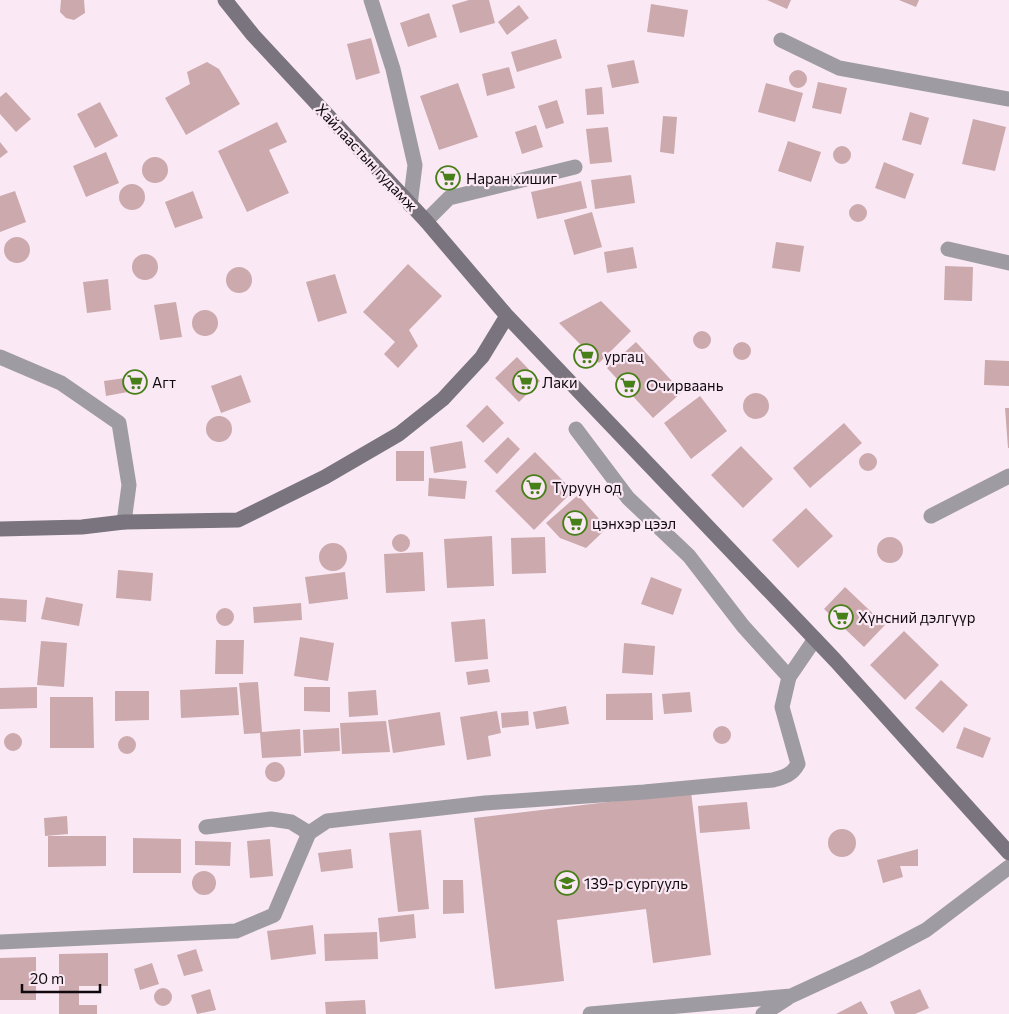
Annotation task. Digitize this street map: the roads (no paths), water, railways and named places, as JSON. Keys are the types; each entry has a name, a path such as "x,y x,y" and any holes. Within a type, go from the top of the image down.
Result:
{"main road":[{"name":"Хайлаастын гудамж","path":"225,0 253,35 426,221 507,316 815,639 1009,853"},
{"path":"0,529 82,527 124,522 238,520 325,477 399,434 443,399 482,357 507,316"}],"street":[{"path":"370,0 393,69 414,165 410,205"},
{"path":"781,40 839,68 1009,100"},
{"path":"426,221 450,198 575,167"},
{"path":"948,249 1009,263"},
{"path":"0,356 61,383 120,423 129,485 124,522"},
{"path":"576,429 628,498 688,556 743,626 789,677"},
{"path":"931,516 1009,476"},
{"path":"0,942 236,931 274,916 309,833 327,821 485,803 763,781 787,776 794,771 798,764 782,707 789,677 815,639"},
{"path":"206,827 271,819 291,822 309,833"},
{"path":"763,1014 791,996 867,961 926,930 1009,867"},
{"path":"590,1014 791,996"}],"place":[{"name":"Наран хишиг","path":"448,178"},
{"name":"ургац","path":"586,356"},
{"name":"Агт","path":"135,382"},
{"name":"Лаки","path":"525,382"},
{"name":"Очирваань","path":"628,385"},
{"name":"Туруун од","path":"534,487"},
{"name":"цэнхэр цээл","path":"575,523"},
{"name":"Хүнсний дэлгүүр","path":"841,617"},
{"name":"139-р сургууль","path":"567,883"}]}
